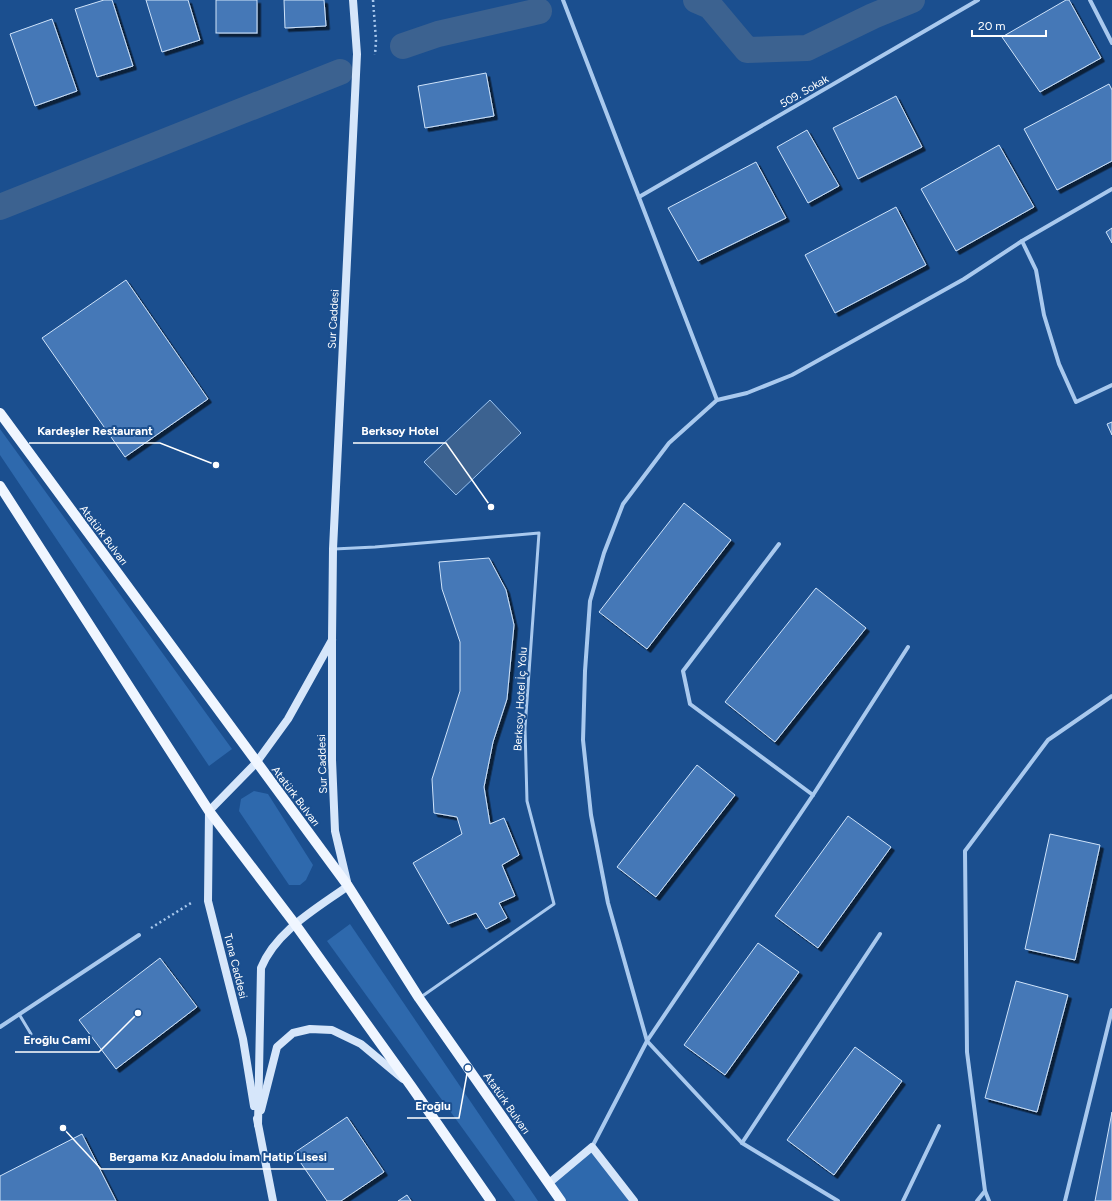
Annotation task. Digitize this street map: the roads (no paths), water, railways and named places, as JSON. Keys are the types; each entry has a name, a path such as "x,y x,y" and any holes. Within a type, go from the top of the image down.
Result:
{"main road":[{"name":"Sur Caddesi","path":"348,886 335,831 332,760 332,639 334,549 357,54 353,0"},
{"name":"Atatürk Bulvarı","path":"0,413 256,763 348,886 419,998 561,1201"},
{"path":"0,486 209,811 295,924 491,1201"},
{"name":"Sur Caddesi","path":"209,811 256,763 288,720 332,639"},
{"name":"Tuna Caddesi","path":"209,811 208,901 243,1039 273,1201"},
{"name":"Tuna Caddesi","path":"258,1124 261,968 273,946 295,924 348,886"},
{"path":"258,1124 277,1048 293,1034 310,1029 332,1030 361,1044 411,1086"},
{"path":"549,1183 592,1147 634,1201"}],"street":[{"path":"563,0 717,400"},
{"name":"509. Sokak","path":"639,197 978,0"},
{"path":"1090,0 1112,43"},
{"path":"838,1201 742,1143 647,1041 608,903 591,815 583,740 590,601 604,553 623,504 669,443 717,400 747,393 792,375 964,279 1022,241 1112,189"},
{"path":"1022,241 1036,270 1044,315 1060,364 1076,402 1112,385"},
{"path":"779,544 683,671 690,704 813,795"},
{"path":"592,1147 647,1041 813,795 908,647"},
{"path":"989,1201 985,1191 967,1052 965,852 1048,740 1112,696"},
{"path":"742,1143 880,934"},
{"path":"0,1027 139,935"},
{"path":"1066,1201 1112,1010"},
{"path":"903,1201 939,1126"},
{"path":"977,1201 985,1191"}],"lane":[{"name":"Berksoy Hotel İç Yolu","path":"334,549 375,548 539,533 525,728 527,801 554,904 419,998"},
{"path":"19,1014 31,1034"}],"waterway":[{"path":"696,0 710,6 747,50 807,48 873,16 912,0"},
{"path":"403,46 438,34 539,11"},
{"path":"0,207 340,72"}],"place":[{"name":"Kardeşler Restaurant","path":"216,465"},
{"name":"Berksoy Hotel","path":"491,507"},
{"name":"Eroğlu Cami","path":"138,1013"},
{"name":"Eroğlu","path":"468,1068"},
{"name":"Bergama Kız Anadolu İmam Hatip Lisesi","path":"63,1128"}]}
